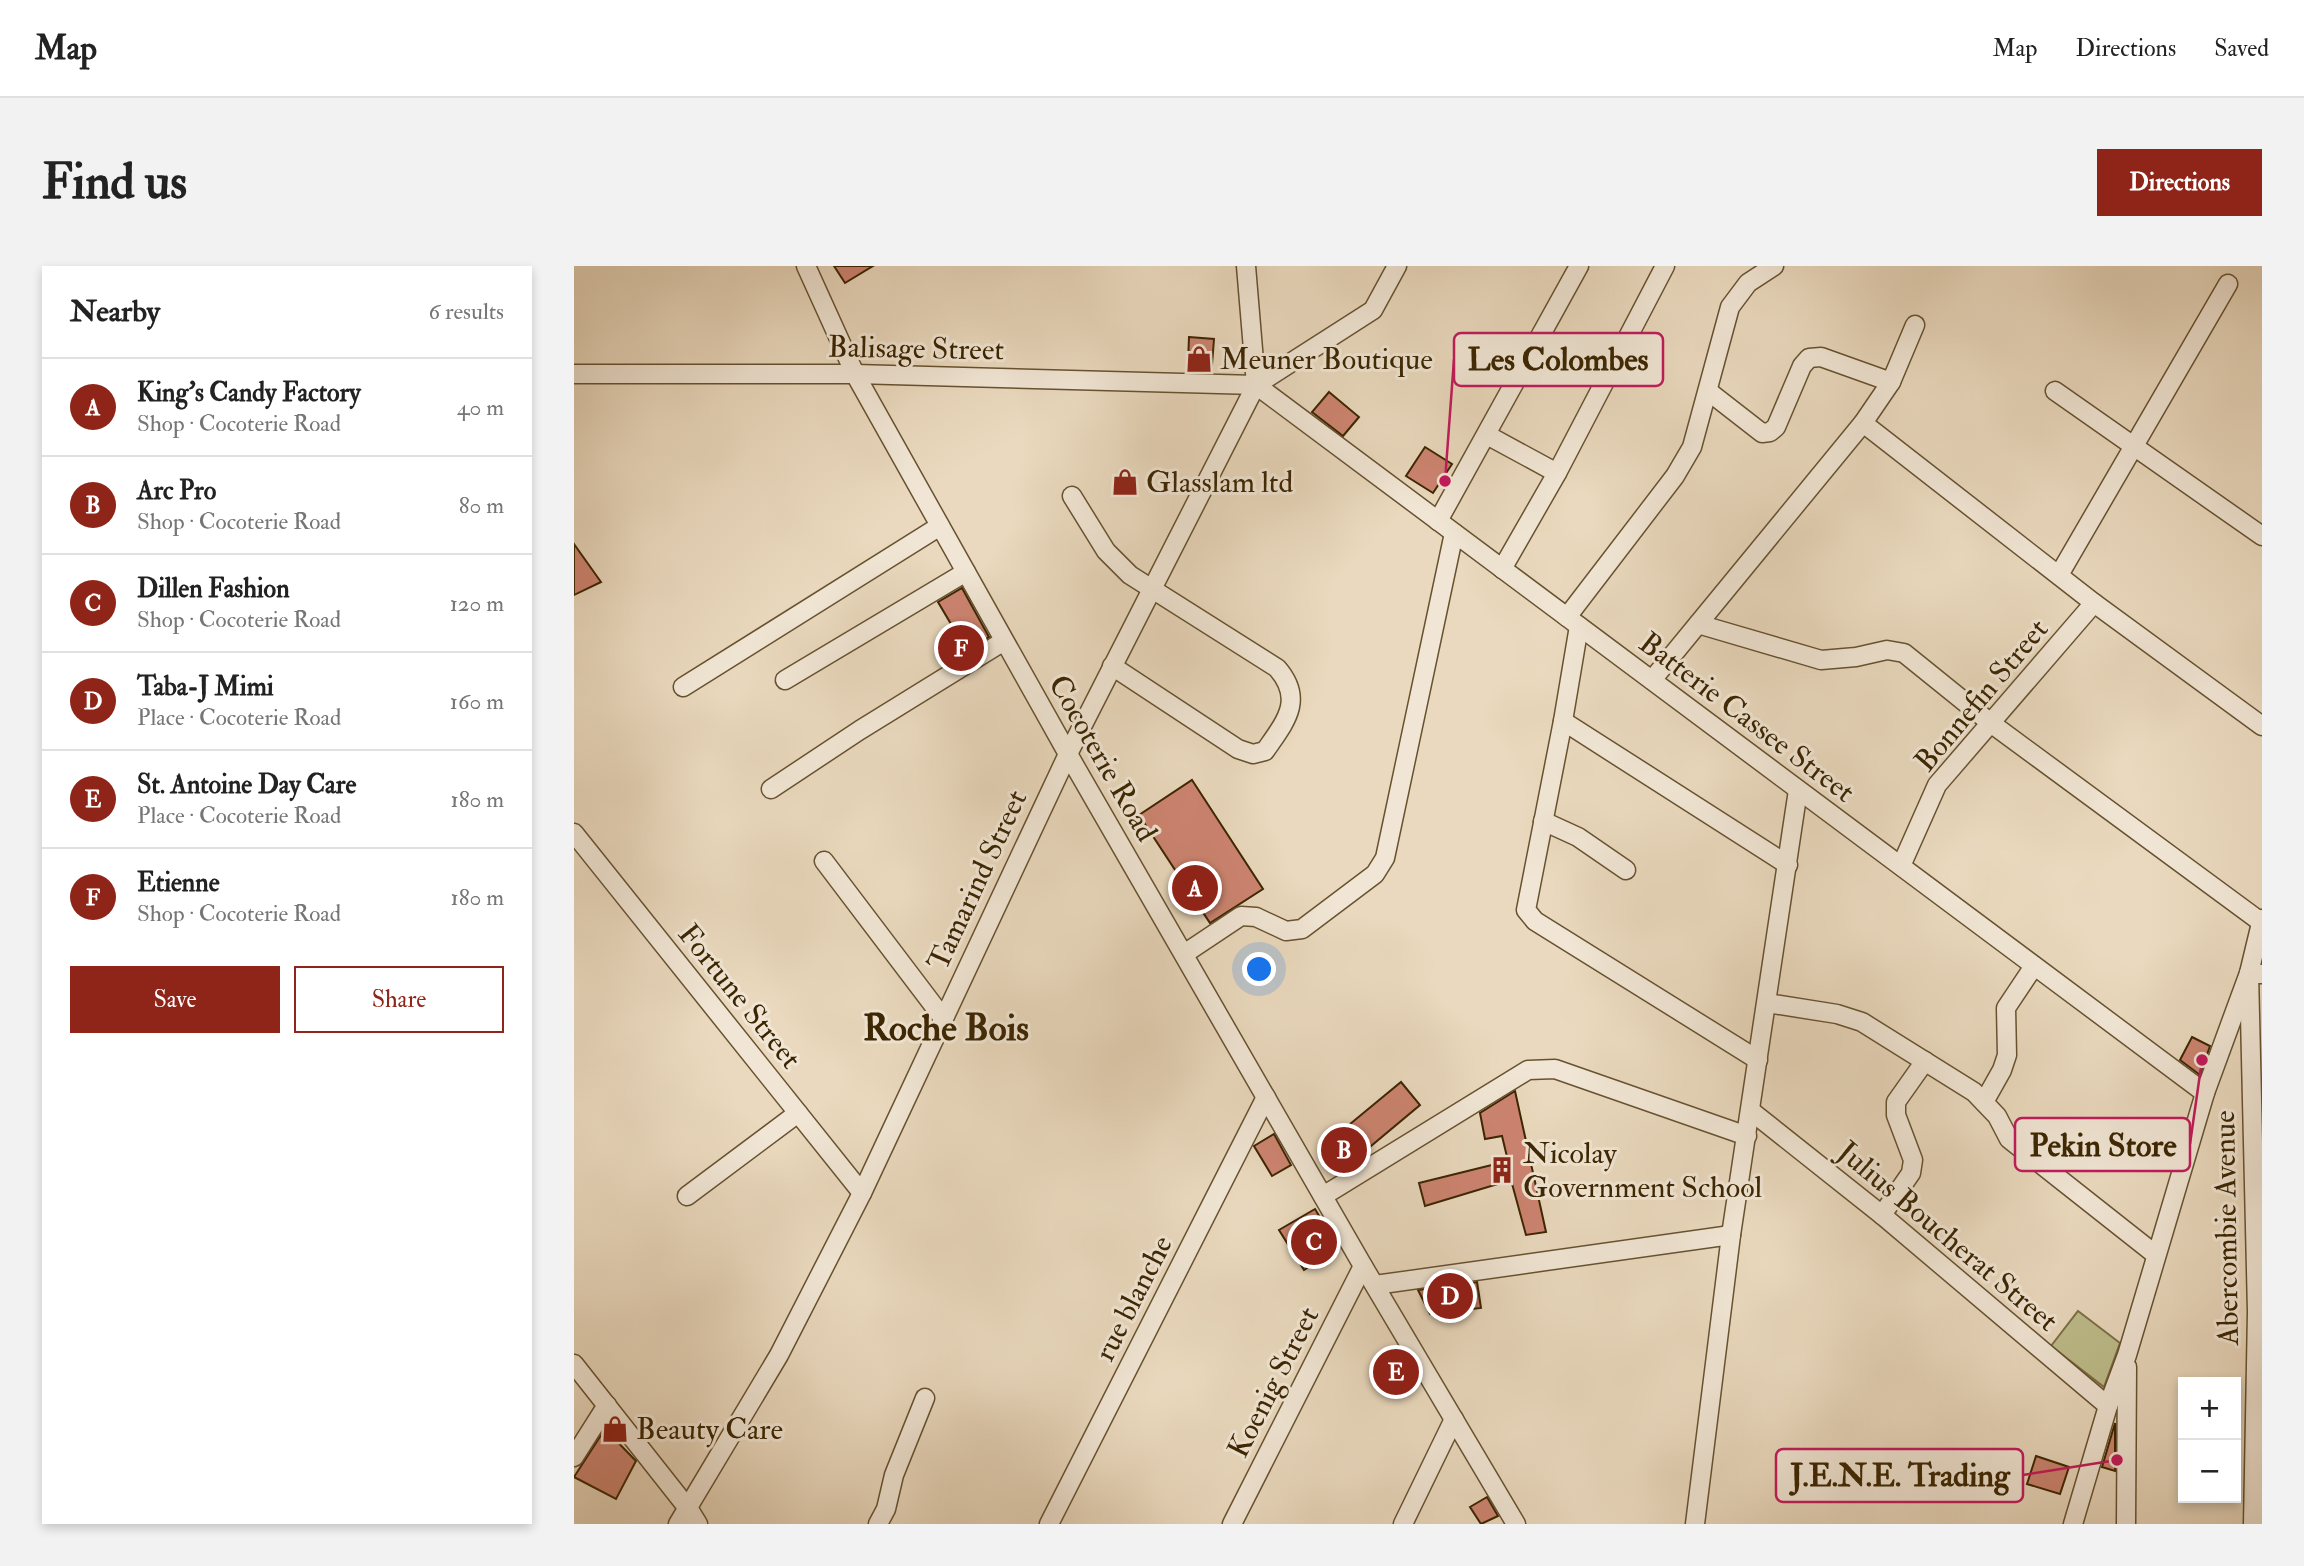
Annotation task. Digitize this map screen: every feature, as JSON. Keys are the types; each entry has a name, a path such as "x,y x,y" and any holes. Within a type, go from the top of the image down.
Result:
{"street":[{"name":"Cocoterie Road","path":"806,266 855,374 1004,641 1363,1266 1516,1524"},
{"path":"1246,266 1256,385 1373,310 1397,266"},
{"path":"1438,521 1579,266"},
{"path":"1502,569 1557,473 1665,266"},
{"path":"1758,1060 1529,916 1526,910 1563,721 1573,622 1675,476 1692,447 1730,307 1748,283 1774,266"},
{"path":"2059,575 2228,284"},
{"path":"1652,680 1863,422 1891,382 1915,325"},
{"path":"1708,391 1762,433 1770,432 1776,427 1802,366 1809,359 1821,357 1891,382"},
{"name":"Balisage Street","path":"574,373 855,374 1256,385"},
{"name":"Batterie Cassee Street","path":"1256,385 2205,1093"},
{"name":"Tamarind Street","path":"688,1517 779,1355 862,1194 1068,754 1256,385"},
{"path":"2054,391 2262,536"},
{"path":"1863,422 2094,603 2262,726"},
{"path":"1487,435 1557,473"},
{"path":"1072,496 1106,551 1130,575 1277,668 1286,679 1293,695 1286,720 1265,751 1253,754 1238,749 1112,666"},
{"path":"683,687 940,526"},
{"path":"1184,954 1241,916 1256,917 1286,931 1302,929 1375,874 1385,858 1454,533"},
{"path":"785,680 966,572"},
{"name":"Bonnefin Street","path":"1901,866 1937,785 2094,603"},
{"path":"1698,624 1821,660 1856,657 1887,650 1904,653 1992,724 2262,921 2256,974 2205,1093 2127,1355 2108,1405 2073,1524"},
{"path":"771,789 1004,641"},
{"path":"1563,721 1788,865"},
{"path":"1695,1524 1731,1235 1798,790"},
{"path":"1544,821 1578,837 1626,870"},
{"name":"Fortune Street","path":"574,833 862,1194"},
{"path":"824,861 943,1018"},
{"path":"1984,1102 2002,1070 2007,1055 2007,1008 2034,966"},
{"name":"Abercombie Avenue","path":"2256,974 2259,1184 2256,1520"},
{"path":"1767,1003 1837,1014 1862,1022 1974,1092 1997,1116 2009,1139 2156,1255"},
{"path":"1882,1215 1911,1173 1913,1160 1896,1115 1896,1102 1925,1061"},
{"path":"1323,1196 1528,1070 1555,1069 1747,1136"},
{"name":"rue blanche","path":"1049,1524 1266,1097"},
{"name":"Julius Boucherat Street","path":"1751,1111 1882,1215 2108,1405"},
{"path":"687,1196 798,1113"},
{"path":"1375,1285 1731,1235"},
{"name":"Koenig Street","path":"1232,1524 1363,1266"},
{"path":"2126,1524 2127,1355"},
{"path":"574,1364 688,1517 712,1524"},
{"path":"878,1524 886,1509 894,1475 925,1398"},
{"path":"574,1457 607,1405"},
{"path":"1403,1524 1454,1419"}],"shaded area":[{"path":"2078,1311 2120,1343 2104,1387 2051,1346"}],"building":[{"path":"834,266 873,266 845,283"},
{"path":"1189,337 1214,339 1212,365 1188,363"},
{"path":"1329,392 1359,417 1343,436 1312,412"},
{"path":"1425,447 1452,464 1433,493 1406,476"},
{"path":"574,544 601,582 574,595"},
{"path":"962,588 989,637 967,651 938,602"},
{"path":"1192,780 1263,889 1210,923 1139,815"},
{"path":"2192,1037 2210,1046 2200,1075 2180,1060"},
{"path":"1401,1082 1420,1105 1347,1166 1327,1143"},
{"name":"Nicolay Government School","path":"1515,1091 1546,1232 1526,1235 1511,1180 1425,1206 1419,1183 1508,1161 1502,1136 1485,1139 1480,1113"},
{"path":"1274,1134 1291,1165 1272,1176 1254,1146"},
{"path":"1315,1209 1339,1249 1304,1270 1279,1230"},
{"path":"1477,1282 1481,1308 1430,1314 1418,1290"},
{"path":"1399,1349 1417,1379 1391,1397 1371,1368"},
{"path":"2115,1423 2115,1471 2102,1467"},
{"path":"605,1429 636,1461 616,1499 574,1477"},
{"path":"2036,1456 2069,1467 2060,1494 2027,1484"},
{"path":"1487,1497 1498,1516 1481,1524 1470,1507"}],"place":[{"name":"Meuner Boutique","path":"1199,359"},
{"name":"Les Colombes","path":"1445,481"},
{"name":"Glasslam ltd","path":"1125,482"},
{"name":"Etienne","path":"961,648"},
{"name":"King's Candy Factory","path":"1195,888"},
{"name":"Pekin Store","path":"2202,1060"},
{"name":"Arc Pro","path":"1344,1150"},
{"name":"Nicolay Government School","path":"1502,1170"},
{"name":"Dillen Fashion","path":"1314,1242"},
{"name":"Taba-J Mimi","path":"1450,1296"},
{"name":"St. Antoine Day Care","path":"1396,1372"},
{"name":"Beauty Care","path":"615,1429"},
{"name":"J.E.N.E. Trading","path":"2117,1460"}],"district":[{"name":"Roche Bois","path":"946,1027"}]}
